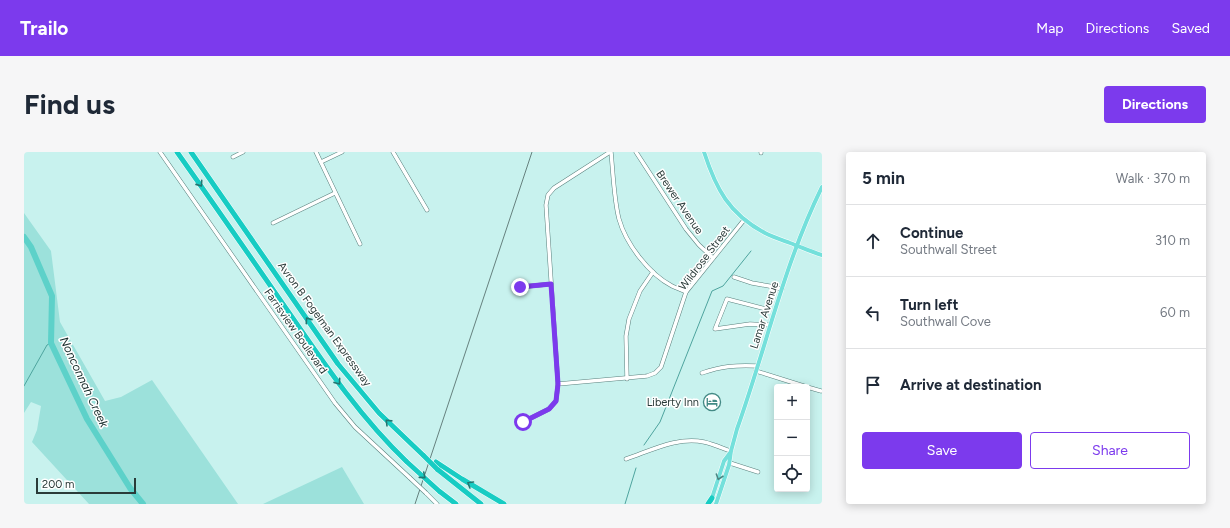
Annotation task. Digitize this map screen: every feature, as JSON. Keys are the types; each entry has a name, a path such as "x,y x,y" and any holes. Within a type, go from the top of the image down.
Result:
{"highway":[{"name":"Avron B Fogelman Expressway","path":"178,152 352,401 390,446 456,504"},
{"name":"Avron B Fogelman Expressway","path":"191,152 338,364 379,414 437,469 481,504"},
{"path":"424,456 504,504"},
{"path":"441,492 452,504"}],"main road":[{"path":"704,152 719,191 729,205 744,220 765,233 822,255"},
{"name":"Lamar Avenue","path":"716,504 730,463 731,451 782,289 797,245 822,187"},
{"name":"Lamar Avenue","path":"710,502 724,461 731,451"}],"street":[{"name":"Farrisview Boulevard","path":"160,152 335,403 355,427 437,504"},
{"path":"233,157 243,152"},
{"path":"316,152 360,244"},
{"path":"320,162 342,152"},
{"path":"393,152 427,210"},
{"path":"519,424 549,409 556,401 558,384 546,205 548,195 564,180 610,152 620,220 630,242 639,256 653,272 672,286 686,292"},
{"name":"Brewer Avenue","path":"636,152 686,229 698,245 713,258"},
{"path":"274,223 335,193"},
{"name":"Wildrose Street","path":"558,384 647,376 656,373 661,367 686,292 744,220"},
{"path":"627,378 626,336 629,319 640,291 653,272"},
{"path":"734,277 752,283 782,289"},
{"path":"520,287 551,284"},
{"path":"766,309 727,299 715,329 750,324 770,325"},
{"path":"702,374 717,368 736,365 758,366"},
{"path":"756,371 797,384"},
{"path":"810,388 821,392"},
{"path":"626,460 672,443 682,441 704,442 731,451"},
{"path":"730,463 758,472"}],"shaded area":[{"path":"24,213 51,251 60,322 105,401 121,397 152,380 238,504 89,504 32,442 37,430 41,406 31,402 24,413"},
{"path":"342,467 364,504 263,504"}],"waterway":[{"name":"Nonconnah Creek","path":"24,237 31,247 52,296 51,343 87,419 130,488 143,504"},
{"path":"644,445 660,422 712,291 723,286 751,251"},
{"path":"24,386 47,345 51,343"},
{"path":"625,504 636,468"}],"railway":[{"path":"415,504 532,152"}],"place":[{"name":"Liberty Inn","path":"712,402"}],"route":[{"path":"520,287 551,284 558,384 556,401 549,409 523,422"}]}
